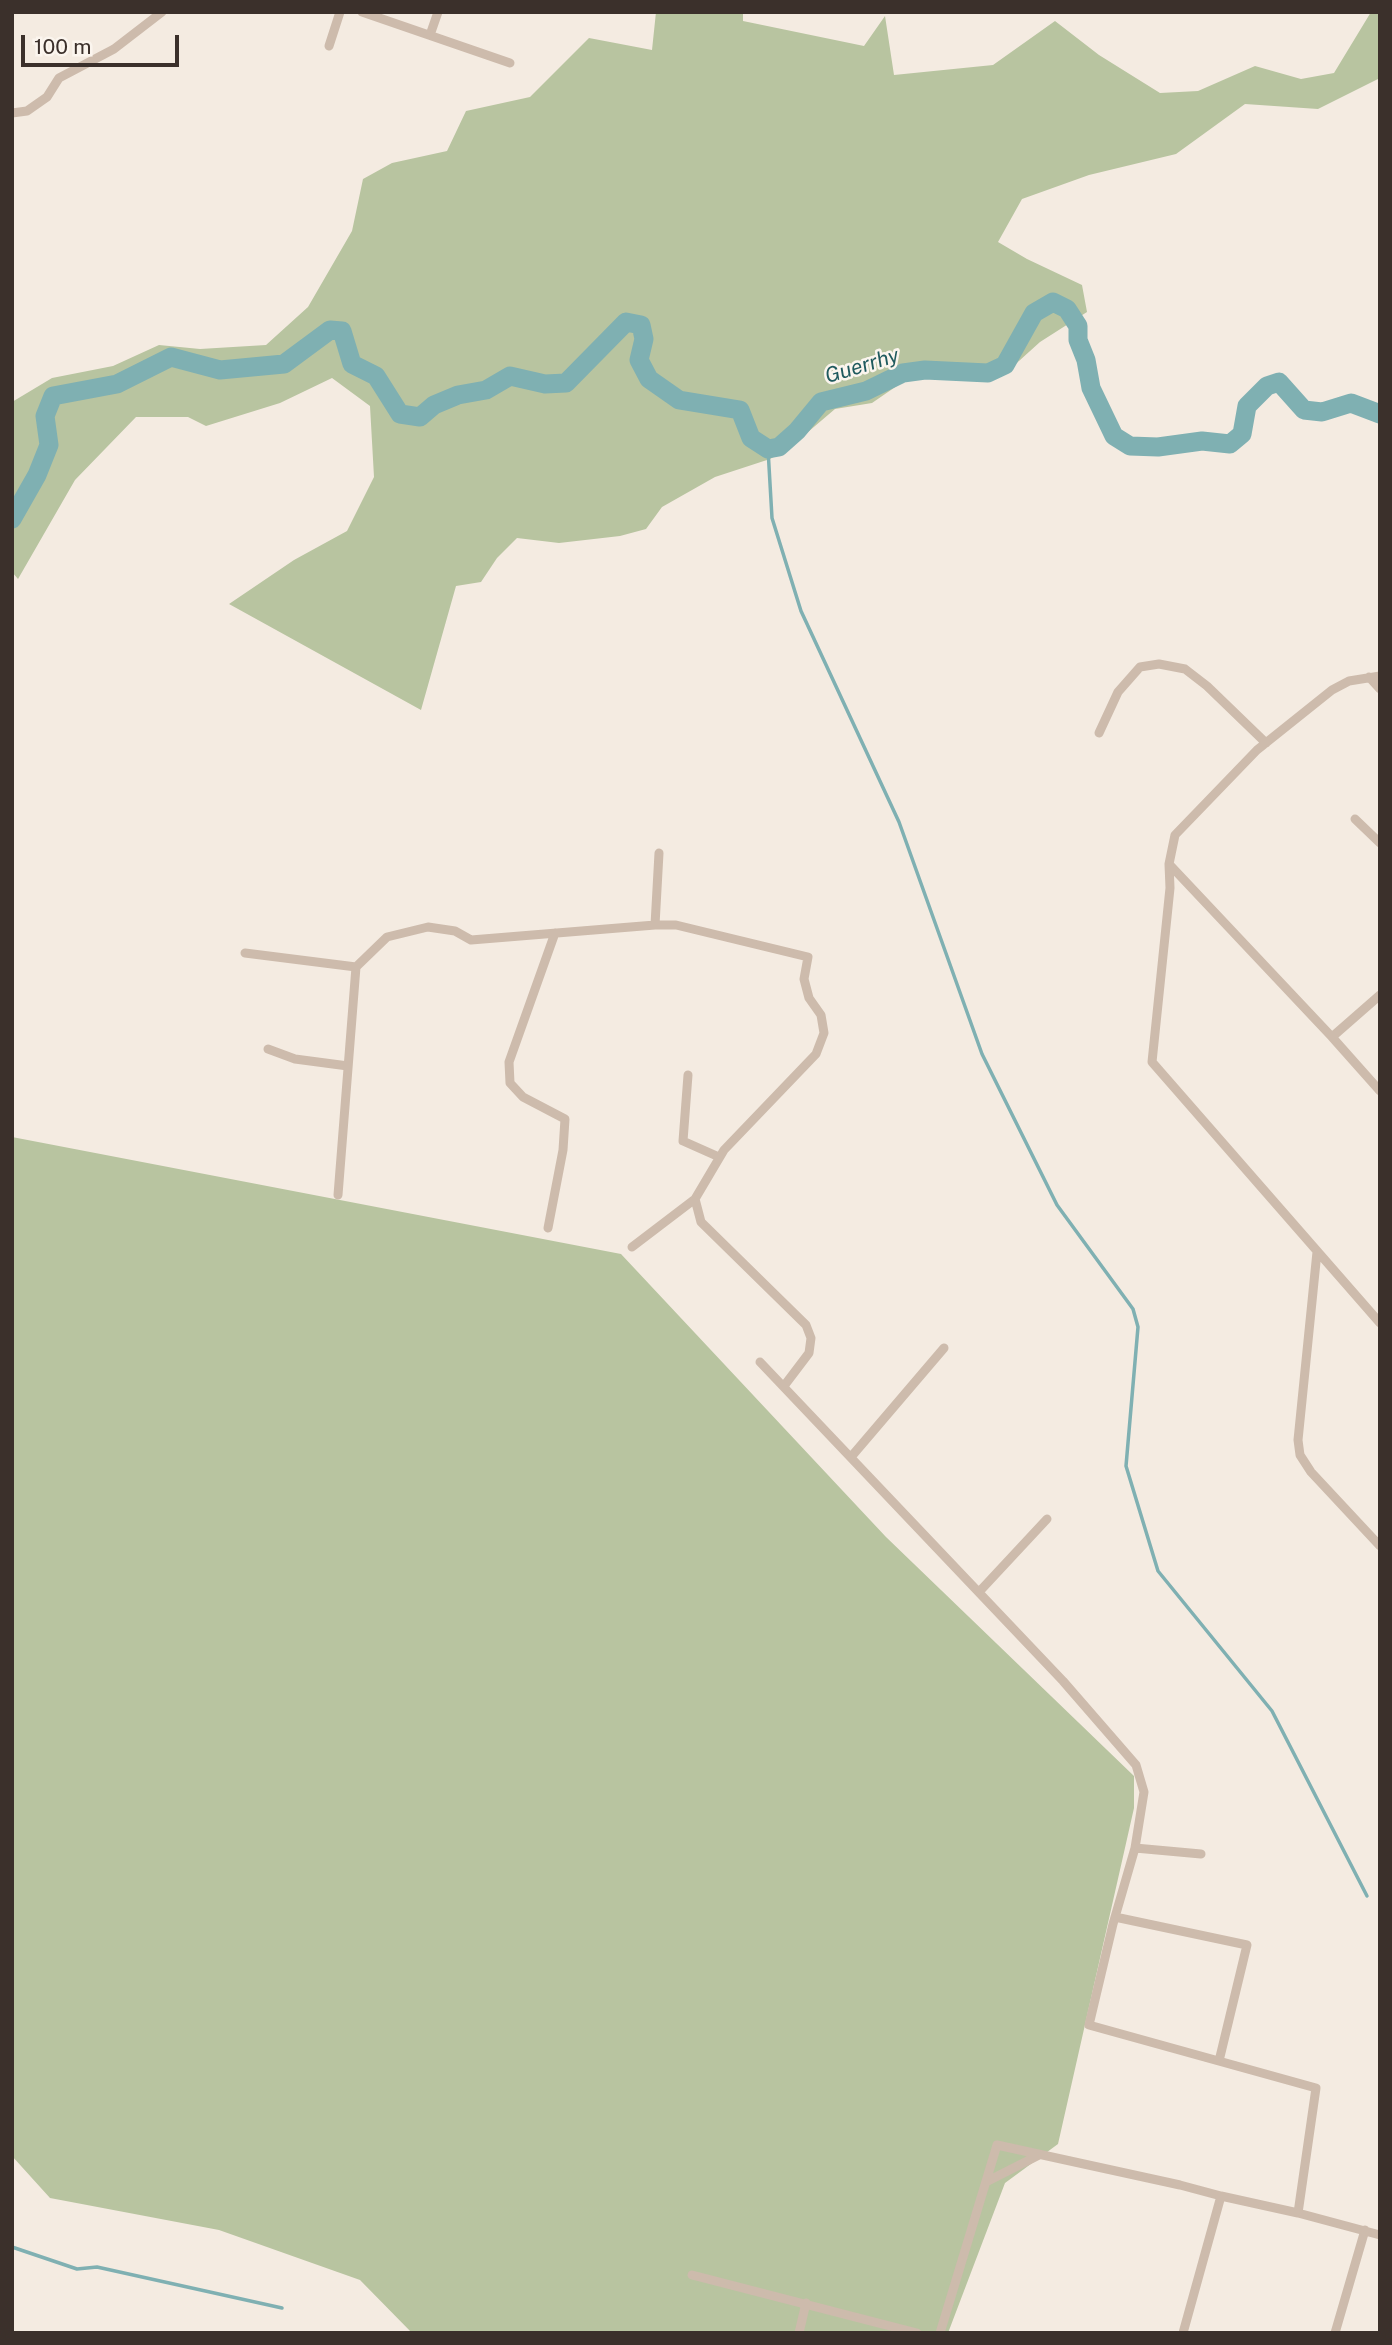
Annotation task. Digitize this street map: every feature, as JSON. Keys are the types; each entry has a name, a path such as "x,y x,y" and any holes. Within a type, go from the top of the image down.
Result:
{"street":[{"path":"12,113 27,111 47,97 59,78 114,49 162,12"},
{"path":"329,46 340,12"},
{"path":"362,12 510,62"},
{"path":"430,36 438,12"},
{"path":"1099,733 1118,692 1140,667 1159,664 1185,669 1207,685 1266,743"},
{"path":"1380,690 1375,677 1349,681 1332,690 1266,743 1175,835 1169,864 1170,888 1152,1062 1380,1323"},
{"path":"1355,819 1380,843"},
{"path":"655,925 659,853"},
{"path":"1169,864 1380,1091"},
{"path":"338,1195 356,967 387,937 428,927 455,932 471,940 676,925 808,957 804,979 809,999 821,1015 824,1033 816,1054 719,1157 695,1199 632,1247"},
{"path":"548,1228 563,1150 565,1119 523,1097 510,1083 509,1062 555,933"},
{"path":"245,953 356,967"},
{"path":"1332,1037 1380,995"},
{"path":"268,1049 295,1059 348,1066"},
{"path":"688,1075 683,1141 719,1157"},
{"path":"695,1199 701,1222 806,1325 811,1338 809,1353 784,1386"},
{"path":"1317,1252 1298,1440 1300,1455 1311,1472 1380,1546"},
{"path":"851,1457 944,1348"},
{"path":"760,1362 1063,1681 1136,1765 1144,1792 1135,1848 1088,2025 1316,2088 1298,2213"},
{"path":"979,1592 1047,1519"},
{"path":"1135,1848 1201,1854"},
{"path":"1115,1917 1247,1945 1219,2062"},
{"path":"940,2333 997,2146 1180,2185 1380,2235"},
{"path":"986,2182 1039,2155"},
{"path":"1183,2333 1221,2196"},
{"path":"1335,2333 1365,2231"},
{"path":"692,2275 917,2333"},
{"path":"799,2333 806,2303"}],"green space":[{"path":"656,12 743,12 743,21 864,46 885,16 894,75 993,65 1055,21 1099,55 1160,93 1198,91 1255,66 1301,79 1334,73 1371,12 1380,12 1380,78 1318,109 1245,104 1176,154 1089,175 1022,199 998,242 1082,285 1087,312 1040,342 1009,370 990,380 920,376 904,381 872,403 835,409 788,449 770,459 715,477 662,507 646,529 620,536 559,543 517,538 497,558 481,582 456,586 421,710 229,604 294,560 347,531 374,477 370,406 332,378 280,403 206,426 188,417 136,417 75,480 18,579 12,572 12,402 52,378 113,366 159,345 200,349 266,345 308,307 352,231 363,179 392,163 447,151 466,111 530,97 589,38 652,50"},
{"path":"12,1137 621,1254 886,1537 1134,1776 1134,1808 1058,2144 1005,2183 948,2333 412,2333 360,2280 219,2230 50,2198 12,2156"}],"waterway":[{"name":"Guerrhy","path":"12,519 37,475 49,445 45,416 53,396 117,384 171,357 220,370 284,364 330,330 342,331 352,364 376,376 400,414 420,417 434,405 458,395 486,390 510,376 545,384 566,383 626,322 641,325 644,339 639,360 649,379 679,400 740,410 751,438 768,449 779,447 797,431 821,402 866,391 903,373 925,370 988,373 1005,365 1034,313 1053,302 1067,309 1078,326 1078,340 1086,360 1091,388 1114,436 1130,446 1158,447 1202,441 1230,444 1242,434 1247,406 1267,386 1279,382 1304,410 1322,412 1351,403 1380,414"},
{"path":"768,449 772,518 801,611 899,822 982,1054 1057,1205 1133,1309 1138,1327 1126,1466 1158,1571 1272,1711 1367,1896"},
{"path":"12,2247 77,2269 97,2267 282,2308"}]}
